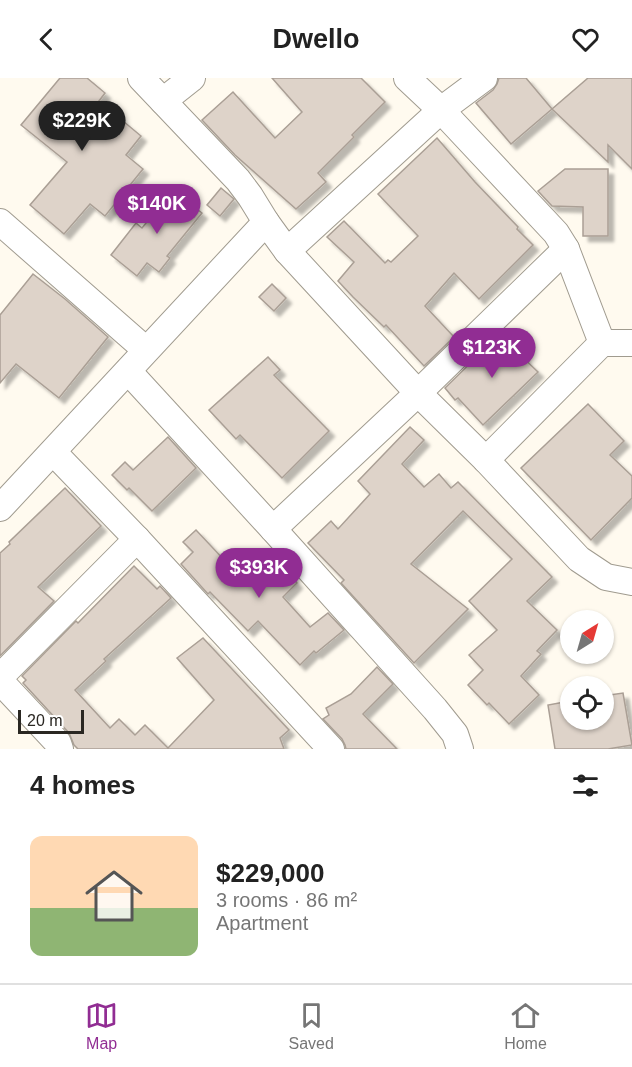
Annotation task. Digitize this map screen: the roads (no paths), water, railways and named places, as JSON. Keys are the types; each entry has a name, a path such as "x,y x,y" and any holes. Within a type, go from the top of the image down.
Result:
{"street":[{"path":"141,78 238,180 287,250 418,393 486,459 579,559 606,577 632,582"},
{"path":"163,101 192,78"},
{"path":"407,78 441,110 556,233 566,249 602,343"},
{"path":"287,250 441,110 484,78"},
{"path":"4,497 53,452 266,222"},
{"path":"1,224 146,350"},
{"path":"273,529 418,393 566,249"},
{"path":"486,459 602,343 632,343"},
{"path":"128,371 435,709 455,734 460,749"},
{"path":"53,452 137,538 331,749"},
{"path":"60,749 58,743 0,679 137,538"}]}
